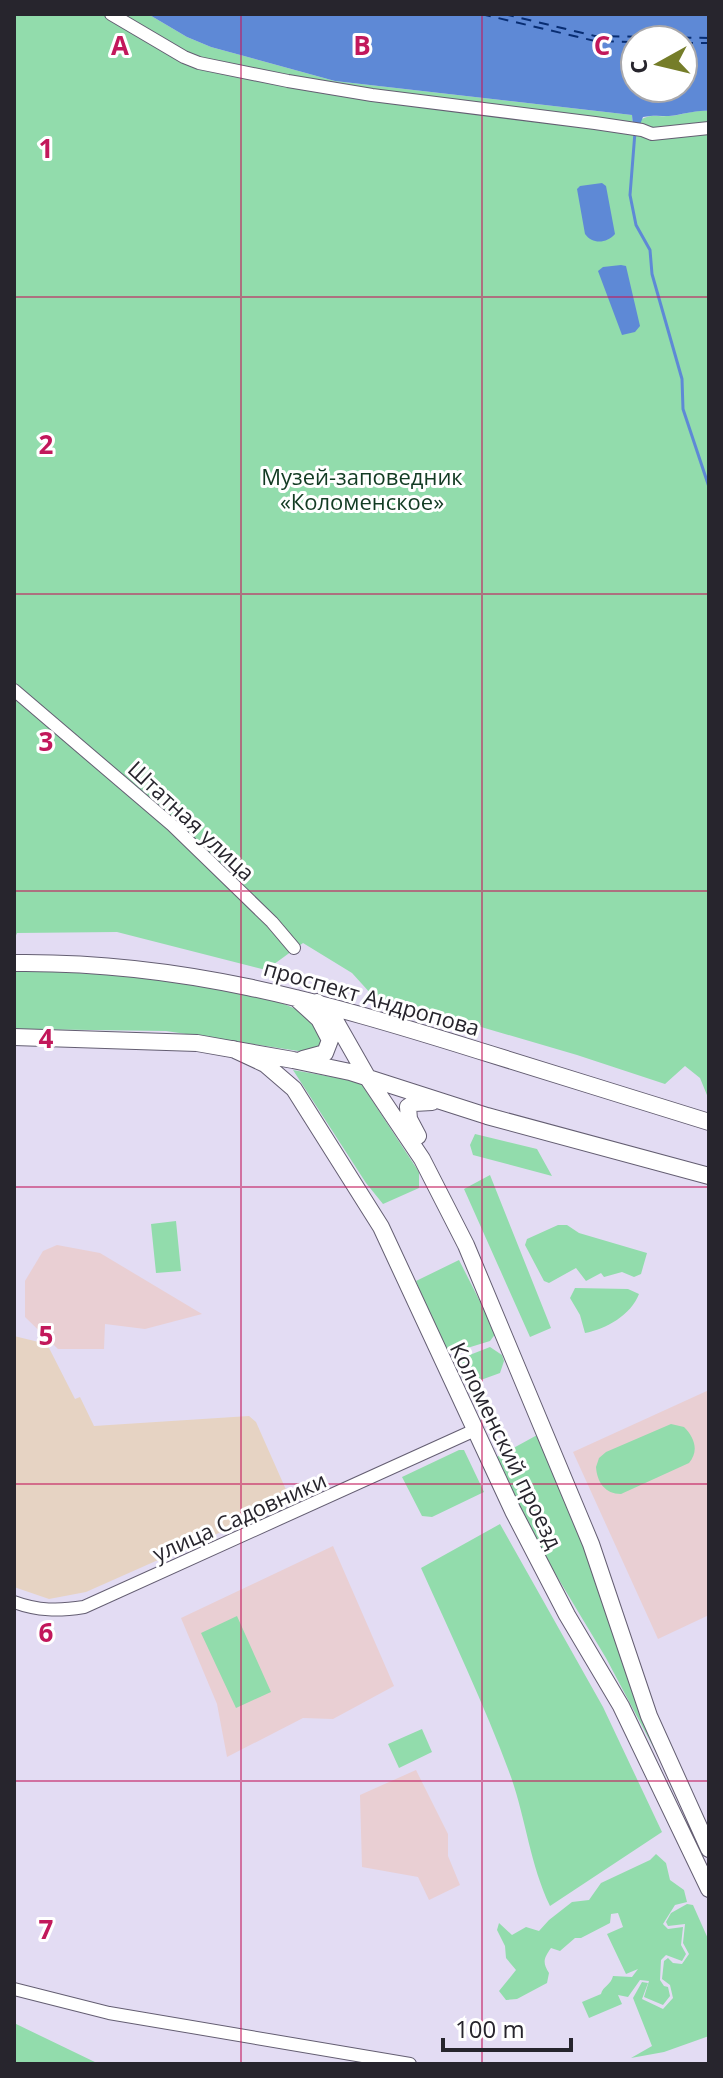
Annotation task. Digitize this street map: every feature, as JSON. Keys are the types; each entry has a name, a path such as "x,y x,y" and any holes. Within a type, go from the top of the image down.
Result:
{"main road":[{"name":"проспект Андропова","path":"17,964 132,968 212,978 292,995 709,1122"},
{"path":"292,995 319,1019 330,1040 327,1050 320,1056 293,1060"},
{"name":"Коломенский проезд","path":"317,1002 336,1022 430,1175 466,1245 586,1530 649,1716 709,1849"},
{"path":"17,1036 159,1041 233,1049 293,1060 350,1072 442,1102 709,1176"},
{"name":"Коломенский проезд","path":"233,1049 265,1064 294,1089 381,1227 475,1430 567,1615 621,1706 709,1889"},
{"path":"430,1175 432,1165 409,1119 408,1107 419,1102 442,1102"}],"street":[{"path":"111,14 199,63 372,95 635,129 652,134 709,128"},
{"name":"Штатная улица","path":"14,690 172,825 272,922 294,948"},
{"name":"улица Садовники","path":"14,1602 30,1608 58,1611 84,1607 475,1430"},
{"path":"650,1764 667,1757"},
{"path":"14,1989 109,2013 410,2064"}],"shaded area":[{"path":"57,1245 100,1253 202,1314 145,1329 105,1324 104,1349 58,1349 25,1317 25,1281 43,1251"},
{"path":"14,1336 47,1344 75,1399 80,1397 94,1426 249,1416 256,1422 291,1501 86,1592 49,1599 14,1587"},
{"path":"709,1390 709,1615 658,1639 573,1452"},
{"path":"333,1546 394,1686 333,1719 303,1718 227,1757 217,1704 181,1618"},
{"path":"416,1770 448,1834 448,1856 460,1885 429,1900 418,1877 362,1867 360,1795"}],"green space":[{"name":"Музей-заповедник «Коломенское»","path":"14,14 148,14 211,47 335,81 632,115 633,126 650,116 709,111 709,1100 700,1078 685,1066 665,1084 372,995 352,973 303,943 266,970 117,932 17,933 14,940"},
{"path":"14,971 128,976 228,989 271,1000 303,1013 321,1030 323,1048 305,1052 166,1031 16,1029"},
{"path":"293,1070 360,1082 419,1172 419,1188 383,1204 366,1183"},
{"path":"475,1134 537,1149 552,1176 473,1155 470,1145"},
{"path":"490,1175 551,1328 530,1337 464,1189"},
{"path":"176,1221 181,1271 156,1273 151,1224"},
{"path":"558,1225 567,1225 579,1233 647,1253 641,1274 634,1277 622,1272 604,1277 601,1273 586,1281 576,1268 549,1283 544,1281 525,1245 527,1239"},
{"path":"459,1260 496,1333 490,1341 451,1353 445,1352 416,1281"},
{"path":"575,1288 628,1289 639,1294 617,1320 585,1333 580,1315 570,1298"},
{"path":"490,1347 502,1355 504,1361 500,1373 478,1381 478,1384 464,1382 459,1369 462,1358"},
{"path":"671,1424 684,1427 693,1440 695,1449 689,1463 621,1494 610,1492 603,1486 596,1467 599,1458 606,1452"},
{"path":"539,1434 587,1553 662,1756 659,1758 606,1658 538,1545 495,1458"},
{"path":"464,1450 484,1492 432,1517 422,1516 402,1477"},
{"path":"500,1524 603,1707 662,1832 550,1906 501,1750 421,1568"},
{"path":"237,1616 271,1692 236,1708 201,1633"},
{"path":"422,1729 432,1752 399,1768 388,1744"},
{"path":"656,1854 666,1863 670,1880 684,1890 687,1902 675,1905 663,1924 668,1929 683,1927 681,1945 686,1954 682,1961 666,1955 661,1960 660,1980 668,1987 670,1996 663,2005 644,1997 649,1981 640,1980 628,1997 618,1995 622,2004 589,2018 582,2002 601,1994 613,1976 632,1977 638,1969 626,1974 607,1934 623,1927 618,1913 611,1914 610,1923 575,1938 560,1951 551,1948 545,1960 549,1973 547,1983 517,1999 506,2000 499,1991 516,1970 506,1958 505,1946 497,1930 499,1923 512,1935 526,1927 539,1931 572,1902 589,1900 601,1883 650,1860"},
{"path":"687,1904 693,1905 709,1941 709,2036 664,2052 631,2058 652,2046 633,1998 642,1982 648,1983 642,1999 663,2009 673,1998 670,1985 662,1979 664,1961 668,1958 673,1963 682,1964 689,1954 683,1943 685,1924 668,1926 666,1922 671,1913"},
{"path":"14,2023 99,2064 14,2064"}],"water":[{"path":"148,14 709,14 709,111 643,117 639,127 633,126 632,115 335,81 211,47"},
{"path":"602,183 606,186 615,234 600,242 585,234 577,189"},
{"path":"626,266 640,326 635,332 622,335 598,271 603,267"}],"waterway":[{"path":"635,132 630,195 636,225 650,250 652,274 682,379 683,409 709,487"}],"ferry route":[{"path":"481,14 595,41 619,42"},
{"path":"504,14 595,36 709,38"},
{"path":"699,43 709,43"}]}
